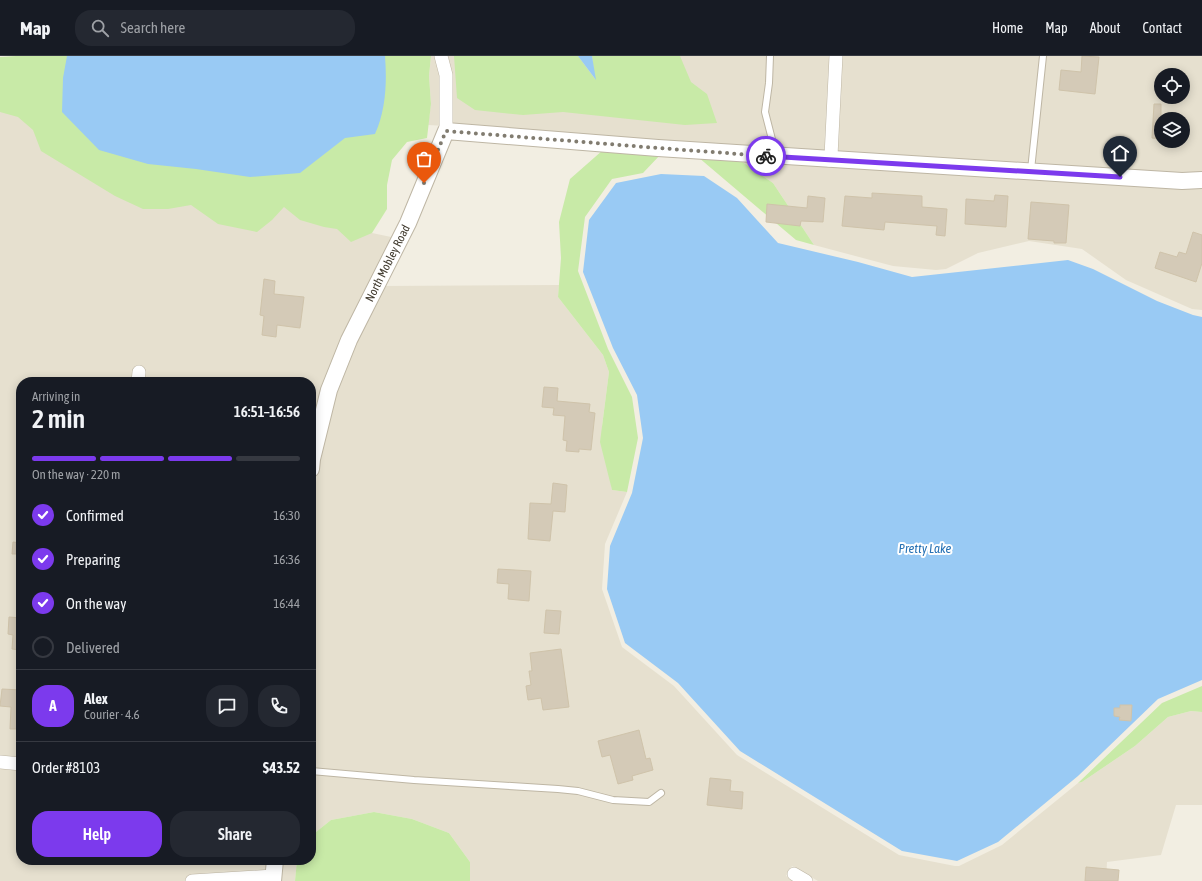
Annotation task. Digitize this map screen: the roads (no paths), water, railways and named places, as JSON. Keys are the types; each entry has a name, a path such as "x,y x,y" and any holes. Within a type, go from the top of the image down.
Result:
{"street":[{"name":"North Mobley Road","path":"316,443 329,390 349,340 408,223 446,131 446,75 441,56"},
{"path":"829,160 831,156 836,56"},
{"path":"446,131 829,160 1202,180"},
{"path":"0,762 16,764"},
{"path":"192,881 273,879 274,865"},
{"path":"794,874 806,881"}],"lane":[{"path":"770,56 771,68 765,112 776,156"},
{"path":"1031,172 1043,56"},
{"path":"316,771 414,780 564,789 613,800 649,802 661,793"}],"water":[{"path":"67,56 385,56 386,86 384,106 375,134 345,138 300,173 250,177 148,164 99,150 62,112 63,78"},
{"path":"578,56 592,56 596,80"},
{"name":"Pretty Lake","path":"661,174 704,176 737,198 778,243 858,262 912,277 1068,260 1093,269 1157,301 1202,317 1202,680 1158,699 1078,776 998,842 957,861 902,851 740,751 678,683 625,643 607,589 610,546 632,493 643,438 637,395 613,348 583,272 589,220 616,183"}]}
